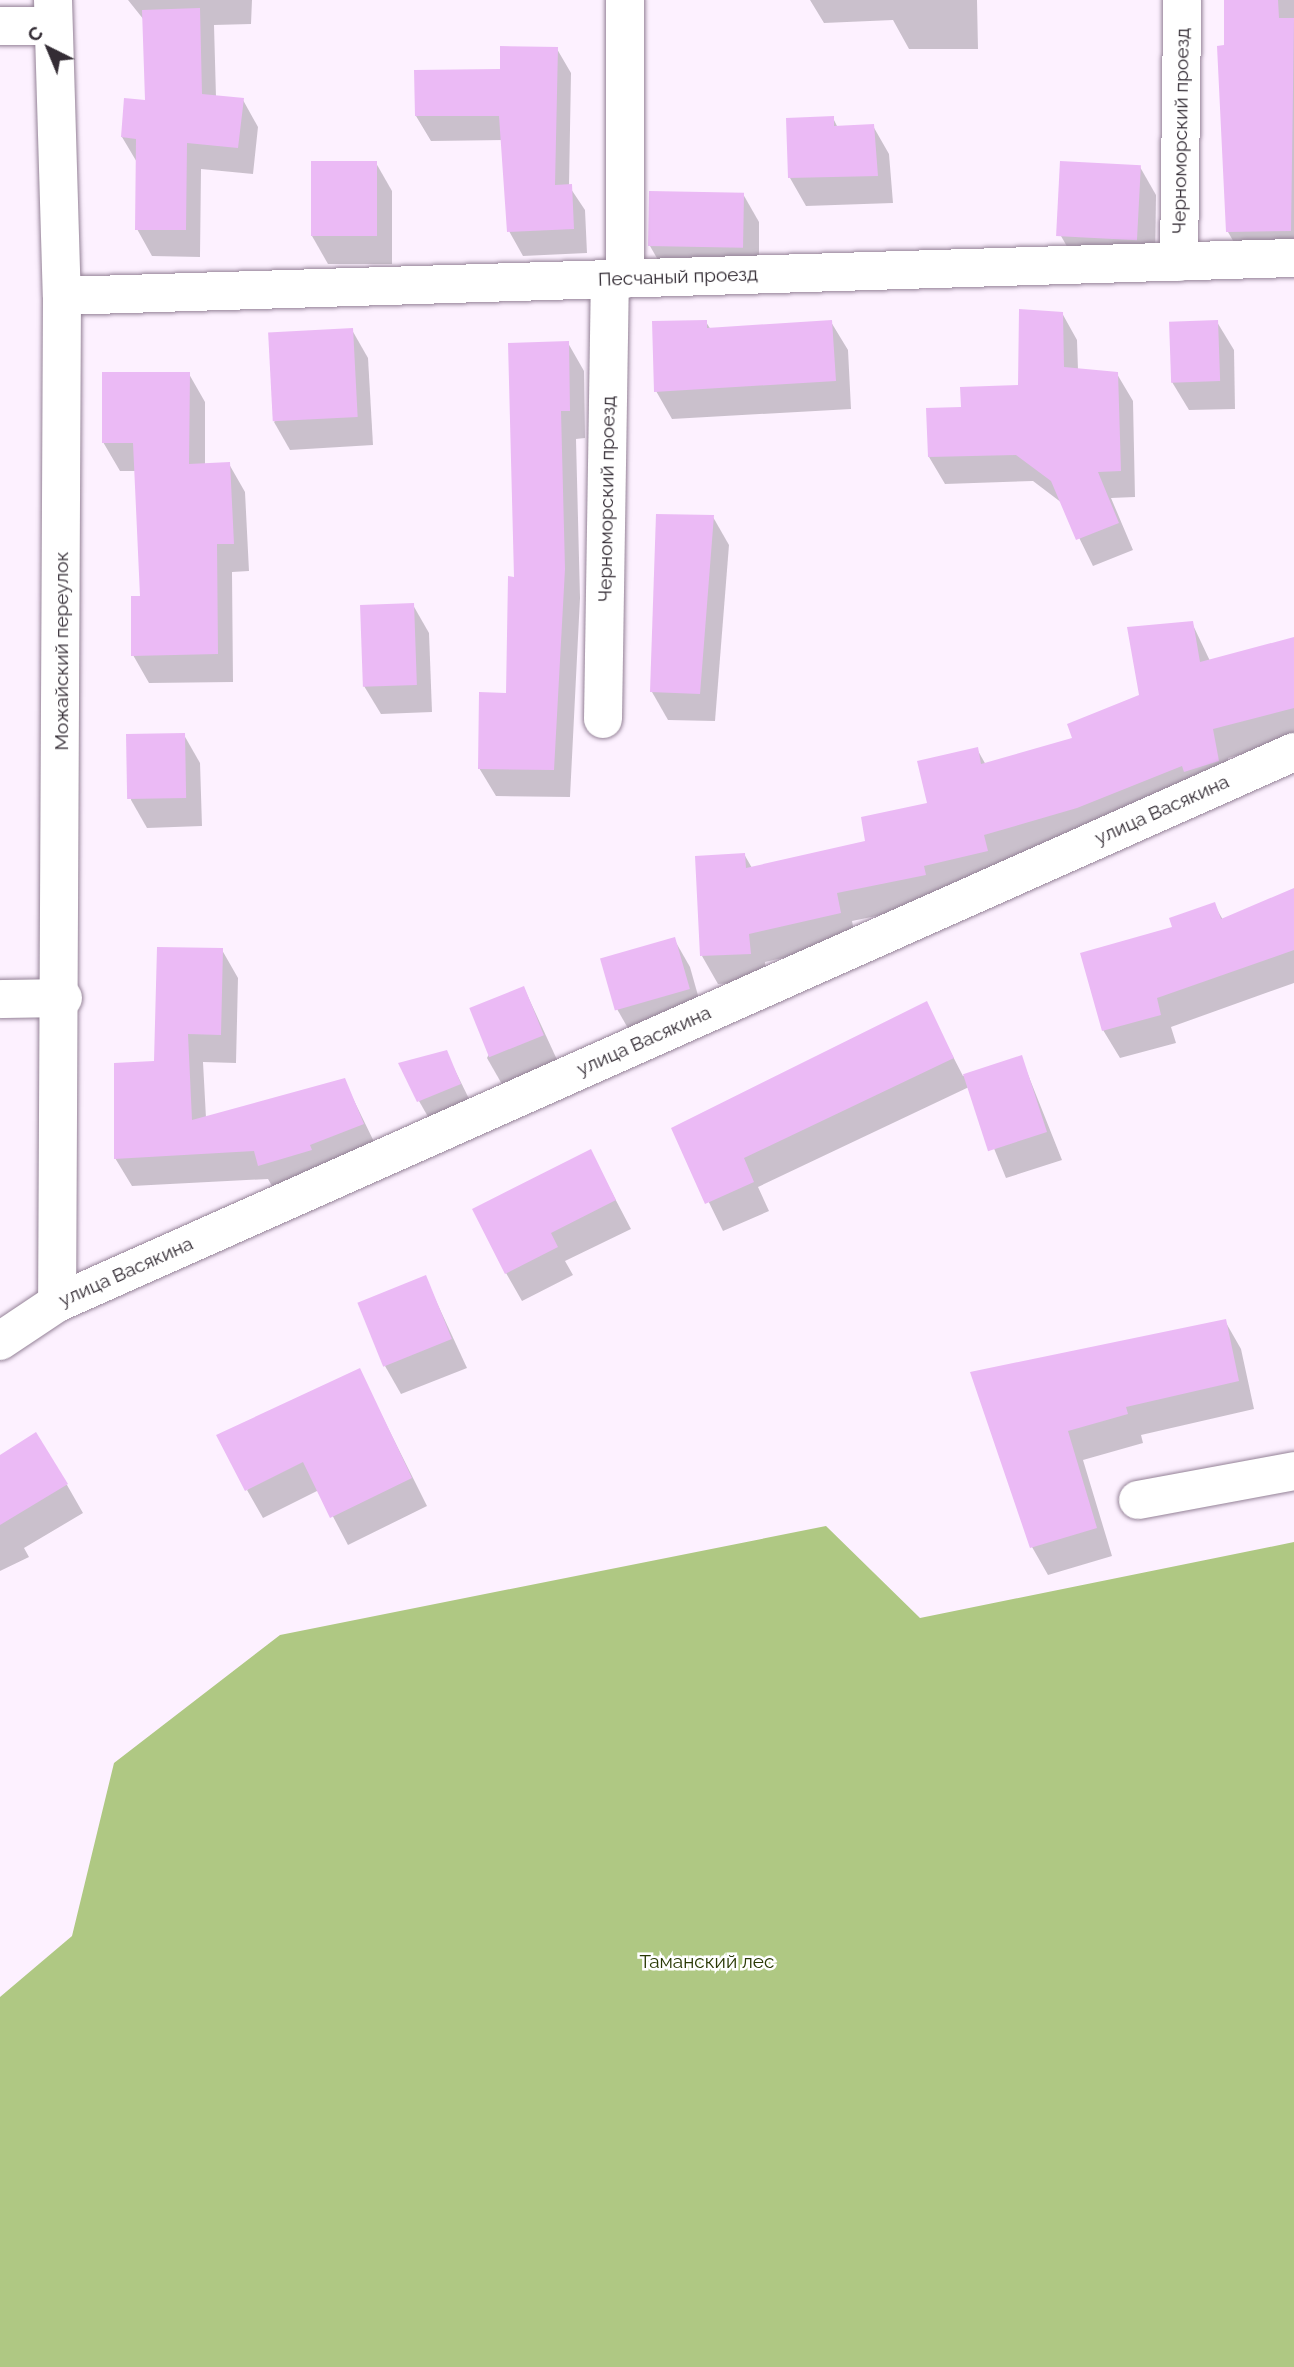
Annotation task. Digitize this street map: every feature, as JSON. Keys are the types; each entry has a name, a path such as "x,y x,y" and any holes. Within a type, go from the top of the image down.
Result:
{"street":[{"name":"Черноморский проезд","path":"603,719 625,0"},
{"name":"Черноморский проезд","path":"1179,262 1182,0"},
{"path":"0,26 53,13"},
{"name":"Можайский переулок","path":"53,13 62,296 63,998 57,1303"},
{"name":"Песчаный проезд","path":"62,296 1294,258"},
{"name":"улица Васякина","path":"0,1341 57,1303 1294,752"},
{"path":"0,999 63,998"},
{"path":"1138,1500 1294,1471"}],"green space":[{"name":"Таманский лес","path":"826,1526 920,1618 1294,1542 1294,2367 0,2367 0,1997 72,1936 114,1763 280,1635"}],"building":[{"path":"1224,0 1278,0 1279,18 1294,18 1291,231 1226,232 1217,46 1224,45"},
{"path":"200,8 202,94 244,98 238,148 187,143 186,230 135,230 136,139 121,137 124,98 145,100 142,10"},
{"path":"500,46 558,47 555,185 572,184 574,229 507,232 499,116 415,116 414,70 500,69"},
{"path":"834,116 834,126 874,124 878,176 788,178 786,118"},
{"path":"311,161 377,161 377,236 311,236"},
{"path":"1060,161 1141,165 1137,240 1056,236"},
{"path":"649,191 744,193 743,248 648,246"},
{"path":"1019,309 1063,312 1064,367 1118,372 1121,471 1098,472 1119,523 1076,540 1051,481 1016,455 928,457 926,408 961,407 960,387 1018,385"},
{"path":"707,320 707,328 832,320 836,381 654,392 652,321"},
{"path":"1218,320 1220,381 1171,383 1169,322"},
{"path":"353,328 358,417 273,421 268,332"},
{"path":"569,341 570,411 561,411 565,569 554,770 478,769 479,692 506,693 508,576 514,577 508,343"},
{"path":"102,372 190,372 189,464 230,462 234,544 217,544 218,654 131,656 131,596 140,596 133,443 102,443"},
{"path":"656,514 714,515 700,694 650,692"},
{"path":"414,603 417,685 363,687 360,605"},
{"path":"1193,621 1200,662 1294,637 1294,708 1213,729 1219,761 1184,772 1182,766 1077,808 984,835 988,851 924,866 926,875 837,893 841,913 749,934 751,954 700,956 695,856 745,853 746,868 865,841 861,817 927,803 917,761 978,747 981,764 1072,738 1067,724 1139,695 1127,627"},
{"path":"185,733 186,798 127,799 126,734"},
{"path":"1294,888 1294,950 1157,998 1161,1015 1102,1031 1080,953 1172,927 1169,918 1215,902 1221,919"},
{"path":"675,937 690,989 615,1010 600,958"},
{"path":"157,947 223,948 221,1035 188,1034 192,1120 345,1078 364,1124 310,1145 312,1150 258,1166 254,1151 114,1159 114,1063 154,1061"},
{"path":"524,986 544,1035 489,1057 469,1008"},
{"path":"927,1001 954,1058 744,1158 754,1182 705,1204 671,1128"},
{"path":"447,1050 461,1084 417,1102 398,1063"},
{"path":"1022,1055 1047,1132 988,1151 963,1074"},
{"path":"591,1149 616,1200 551,1233 558,1247 505,1274 472,1209"},
{"path":"426,1275 452,1339 383,1367 357,1303"},
{"path":"1226,1319 1239,1381 1126,1407 1128,1414 1068,1431 1097,1528 1030,1548 970,1372"},
{"path":"360,1368 412,1478 330,1518 303,1462 245,1491 216,1435"},
{"path":"36,1432 68,1484 0,1525 0,1455"}]}
